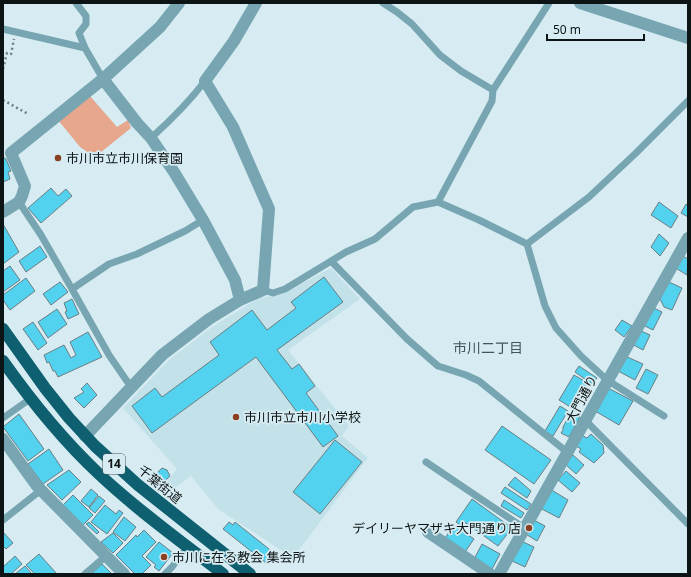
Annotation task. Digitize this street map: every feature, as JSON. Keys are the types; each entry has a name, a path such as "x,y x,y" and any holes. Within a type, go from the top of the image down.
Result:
{"highway":[{"name":"千葉街道","path":"3,329 48,392 85,436 126,475 250,574"},
{"name":"14","path":"3,361 30,399 64,440 100,475 223,574"}],"street":[{"path":"3,212 19,202 25,186 11,153 103,79 160,26 180,3"},
{"path":"85,436 162,355 209,319 240,300 263,290 269,209 232,127 205,81 234,41 256,3"},
{"path":"580,3 597,5 688,38"},
{"path":"103,79 137,123 151,138 174,172 203,220 235,280 240,300"},
{"name":"大門通り","path":"499,574 586,421 607,380 684,252 688,238"},
{"path":"3,439 41,490 124,574"},
{"path":"428,532 490,574"}],"lane":[{"path":"76,3 86,16 86,24 79,32 85,48 103,79"},
{"path":"383,3 412,24 440,55 461,71 493,90"},
{"path":"438,202 492,101 493,90 549,3"},
{"path":"3,29 85,48"},
{"path":"151,138 191,99 205,81"},
{"path":"527,244 589,197 688,101"},
{"path":"19,202 41,235 109,355 132,387"},
{"path":"263,290 273,293 286,289 346,252 375,239 413,207 438,202 479,220 527,244 545,306 556,328 581,356 607,380 664,416"},
{"path":"72,289 109,264 137,254 185,231 203,220"},
{"path":"331,261 407,339 438,366 479,381 567,452"},
{"path":"3,418 30,399"},
{"path":"586,421 687,520"},
{"path":"426,462 524,528"},
{"path":"3,520 41,490"},
{"path":"165,574 188,546"},
{"path":"85,574 106,556"}],"path":[{"path":"3,69 7,53 11,54 15,31"},
{"path":"3,100 28,114"}],"shaded area":[{"path":"90,96 117,127 128,120 131,128 95,157 80,147 58,120"},
{"name":"市川市立市川小学校","path":"331,268 360,299 288,350 349,426 342,436 368,458 293,558 218,509 191,476 171,491 164,485 177,469 123,408 169,360 209,329 259,298 280,295"}],"building":[{"path":"3,157 6,159 11,171 8,172 10,179 3,182"},
{"path":"51,188 58,196 66,189 72,196 41,223 28,208"},
{"path":"659,202 678,216 671,228 651,215"},
{"path":"686,204 688,206 688,217 681,213"},
{"path":"3,224 19,252 3,264"},
{"path":"659,234 669,243 660,256 651,247"},
{"path":"40,246 47,257 26,272 19,261"},
{"path":"681,255 688,259 687,275 674,267"},
{"path":"10,266 20,280 3,292 3,271"},
{"path":"324,277 343,302 277,350 292,369 299,364 315,386 306,393 338,436 323,447 256,357 152,433 132,406 155,388 162,397 219,355 210,342 252,310 267,330 296,308 291,302"},
{"path":"26,278 35,291 10,310 3,300 3,295"},
{"path":"60,282 68,292 51,305 43,294"},
{"path":"669,282 682,288 672,310 664,307 660,299"},
{"path":"72,299 79,314 68,319 65,312 67,311 64,303"},
{"path":"650,306 662,312 653,330 641,324"},
{"path":"57,309 67,324 48,338 38,322"},
{"path":"622,320 632,326 624,337 615,330"},
{"path":"33,322 47,343 38,350 23,329"},
{"path":"637,329 650,335 643,350 630,343"},
{"path":"88,332 102,357 58,377 55,371 53,371 49,362 47,363 44,355 64,345 71,358 76,355 70,342"},
{"path":"625,356 643,364 635,380 618,371"},
{"path":"579,366 597,378 592,384 575,372"},
{"path":"646,369 658,375 648,394 636,388"},
{"path":"574,375 588,383 572,408 559,400"},
{"path":"87,383 97,395 84,408 74,398 84,392 81,389"},
{"path":"608,388 633,401 619,425 595,411"},
{"path":"560,406 568,411 553,436 545,431"},
{"path":"571,412 580,417 569,437 561,433"},
{"path":"19,414 44,449 28,461 3,427"},
{"path":"502,426 551,460 534,484 485,450"},
{"path":"591,434 603,445 604,453 594,463 579,452 581,449 576,446 581,435 587,438"},
{"path":"335,440 362,462 320,514 293,492"},
{"path":"49,449 63,470 43,484 28,464"},
{"path":"573,455 584,465 576,474 565,464"},
{"path":"162,468 167,470 170,476 163,483 154,476"},
{"path":"69,470 81,482 62,500 47,485"},
{"path":"566,471 580,483 572,492 558,480"},
{"path":"515,477 531,491 527,498 508,485"},
{"path":"505,487 531,504 527,510 501,493"},
{"path":"91,489 98,495 89,507 81,501"},
{"path":"550,489 568,500 559,518 540,508"},
{"path":"73,495 93,515 83,525 63,505"},
{"path":"99,496 105,501 95,513 89,508"},
{"path":"472,499 512,528 498,546 463,521 460,525 456,522"},
{"path":"504,500 524,513 521,518 501,506"},
{"path":"105,505 116,514 119,510 123,513 107,534 91,522"},
{"path":"124,517 136,527 125,541 113,532"},
{"path":"532,519 545,526 537,541 524,533"},
{"path":"89,522 99,532 97,534 86,524"},
{"path":"229,522 233,525 235,522 274,553 266,563 223,529"},
{"path":"454,525 474,539 465,552 445,538"},
{"path":"144,530 156,542 142,556 151,565 142,574 135,574 116,555 136,535 137,537"},
{"path":"3,532 13,543 6,549 3,546"},
{"path":"113,533 123,543 113,553 101,542"},
{"path":"519,540 534,547 525,567 510,560"},
{"path":"159,542 173,553 159,571 154,567 156,565 146,557"},
{"path":"482,544 500,554 491,571 473,561"},
{"path":"39,554 57,574 35,574 26,565"},
{"path":"15,556 22,564 11,574 3,574 3,567"},
{"path":"102,564 112,574 91,574"},
{"path":"25,566 32,574 15,574"}],"place":[{"name":"市川市立市川保育園","path":"58,158"},
{"name":"市川市立市川小学校","path":"236,417"},
{"name":"デイリーヤマザキ大門通り店","path":"529,528"},
{"name":"市川に在る教会 集会所","path":"164,557"}],"district":[{"name":"市川二丁目","path":"488,348"}]}
